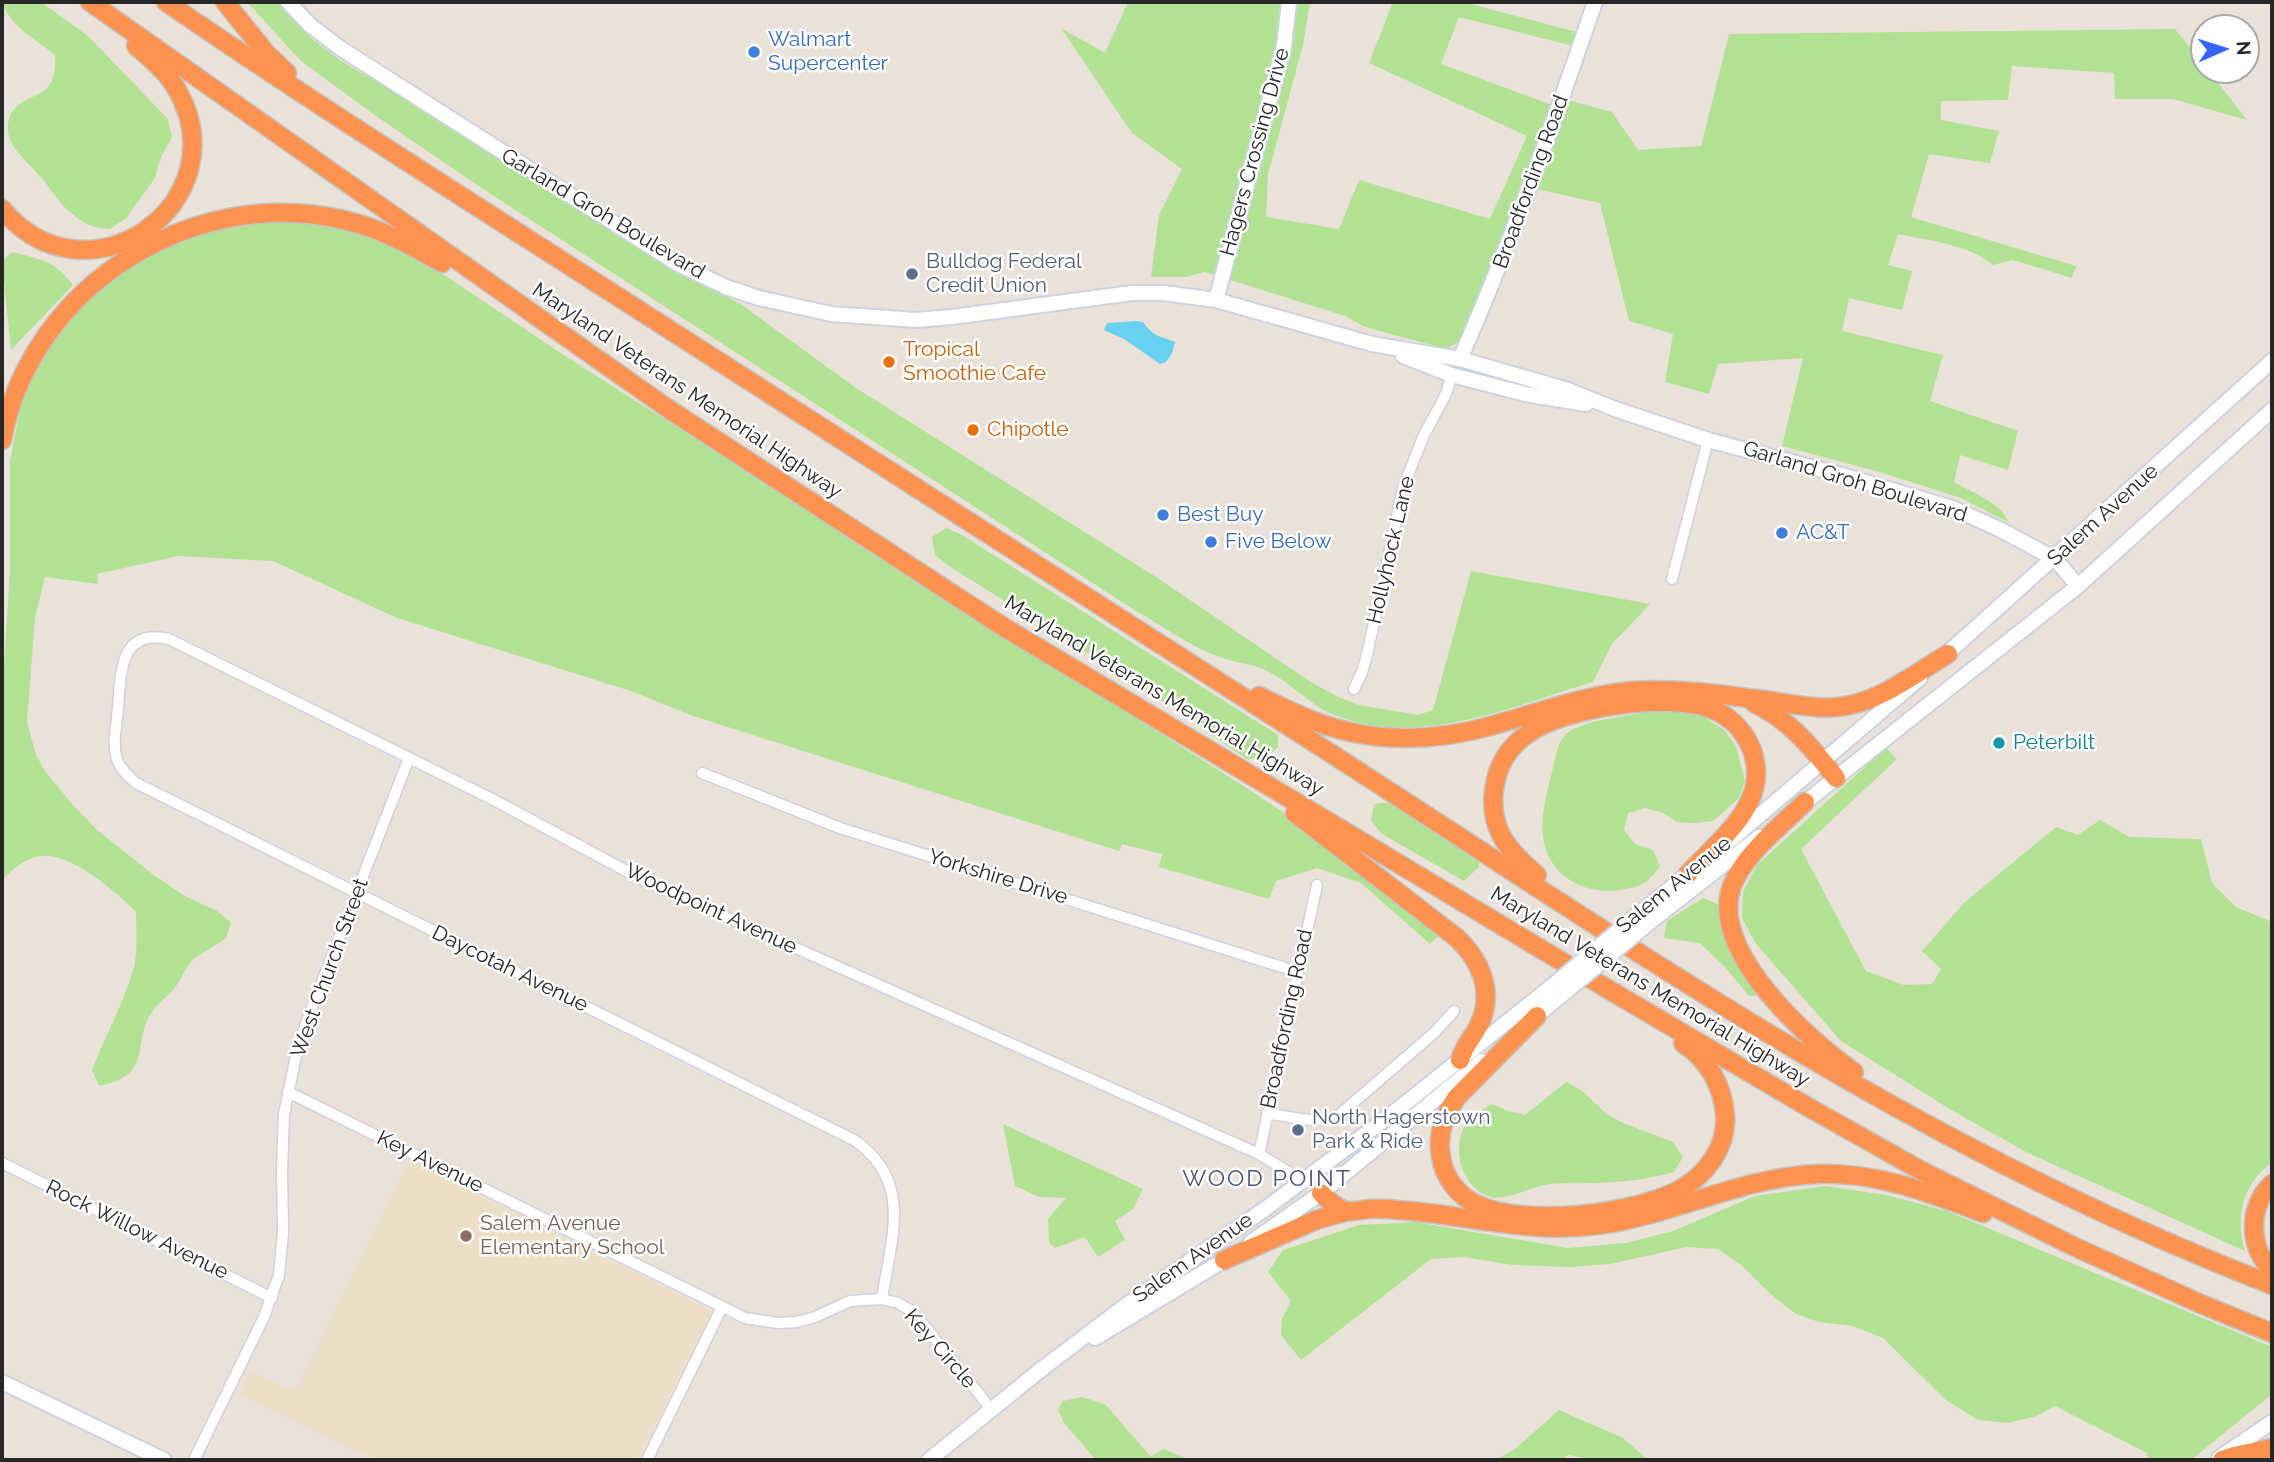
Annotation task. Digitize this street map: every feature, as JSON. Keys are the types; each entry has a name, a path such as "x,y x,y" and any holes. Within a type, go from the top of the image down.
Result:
{"highway":[{"path":"2,209 25,231 41,241 80,250 105,247 126,242 161,219 174,204 184,182 190,162 190,124 176,86 149,57 82,2"},
{"name":"Maryland Veterans Memorial Highway","path":"90,2 670,410 1002,626 1601,985 1920,1170 2075,1247 2201,1304 2272,1332"},
{"name":"Maryland Veterans Memorial Highway","path":"166,2 378,143 1604,930 1833,1072 1944,1134 2101,1213 2272,1285"},
{"path":"225,2 265,53 378,143"},
{"path":"2,440 15,393 26,369 42,342 77,298 140,250 214,220 281,213 331,218 371,228 424,253 541,321"},
{"path":"1133,627 1292,712 1343,731 1429,738 1461,734 1588,697 1620,692 1673,690 1818,708 1850,705 1882,693 1948,654"},
{"path":"1741,697 1785,721 1836,778"},
{"path":"1604,930 1525,865 1501,836 1493,802 1499,768 1507,753 1530,732 1567,716 1619,705 1644,703 1696,705 1710,708 1732,721 1742,732 1754,756 1756,785 1741,817 1687,876"},
{"path":"1210,751 1333,842 1467,948 1482,972 1486,998 1478,1028 1464,1045 1460,1060"},
{"path":"1805,802 1746,861 1737,875 1728,902 1732,934 1752,970 1801,1029 1833,1057 1944,1134"},
{"path":"1537,1016 1448,1109 1439,1149 1441,1163 1454,1188 1465,1198 1493,1211 1552,1216 1610,1210 1678,1191 1703,1173 1719,1149 1726,1118 1718,1085 1712,1071 1690,1048 1601,985"},
{"path":"1224,1260 1316,1220 1348,1211 1389,1209 1518,1227 1586,1227 1640,1216 1766,1179 1849,1174 1906,1185 2075,1247"},
{"path":"2272,1184 2259,1202 2253,1231 2262,1257 2272,1270"},
{"path":"1321,1193 1338,1207 1348,1211"},
{"path":"2222,1460 2272,1448"}],"main road":[{"name":"Garland Groh Boulevard","path":"288,2 340,48 624,231 678,264 726,287 769,301 831,314 916,320 1132,293 1164,293 1216,300 1372,344 1452,375 1525,394 1615,409"},
{"name":"Hagers Crossing Drive","path":"1216,300 1284,46 1289,2"},
{"name":"Broadfording Road","path":"1460,359 1489,294 1567,86 1595,2"},
{"name":"Garland Groh Boulevard","path":"1372,344 1460,359 1568,390 1708,440 1845,476 1955,509 2055,559 2078,586"},
{"path":"1406,357 1460,359 1525,394"},
{"name":"Salem Avenue","path":"1644,918 1687,876 1948,654 2272,361"},
{"name":"Salem Avenue","path":"929,1460 1125,1306 1303,1181 1460,1060 1558,989 1644,918 1836,778 2078,586 2272,410"},
{"name":"Salem Avenue","path":"1043,1368 1224,1260 1321,1193 1537,1016 1558,989"},
{"path":"1303,1181 1321,1193"},
{"path":"2,1382 164,1460"},
{"path":"2215,1460 2272,1422"}],"street":[{"name":"Hollyhock Lane","path":"1354,689 1367,655 1403,488 1452,375"},
{"path":"1672,579 1708,440"},
{"name":"Woodpoint Avenue","path":"128,650 146,637 169,639 492,799 645,881 1259,1154 1303,1181"},
{"name":"Daycotah Avenue","path":"128,650 122,671 115,745 117,761 124,773 136,783 867,1149 885,1172 894,1201 894,1223 882,1299"},
{"name":"West Church Street","path":"194,1460 272,1298 282,1255 282,1140 288,1092 306,1023 409,758"},
{"name":"Yorkshire Drive","path":"702,773 840,828 1298,972"},
{"name":"Broadfording Road","path":"1259,1154 1317,886"},
{"path":"1267,1113 1311,1121 1339,1115 1434,1033 1454,1011"},
{"name":"Key Avenue","path":"288,1092 722,1307"},
{"name":"Rock Willow Avenue","path":"2,1163 272,1298"},
{"name":"Key Circle","path":"722,1307 745,1318 778,1323 815,1317 850,1301 882,1299 898,1303 910,1310 992,1409"},
{"path":"647,1460 722,1307"}],"shaded area":[{"name":"Salem Avenue Elementary School","path":"409,1161 712,1312 637,1460 376,1460 239,1393 250,1372 296,1391"}],"green space":[{"path":"2,2 41,2 88,36 168,119 172,137 161,157 155,178 126,218 110,229 96,227 80,220 62,205 10,140 9,119 22,103 45,90 51,83 55,55 17,26"},
{"path":"247,2 277,2 312,39 341,61 422,108 693,278 742,305 856,388 1156,577 1311,682 1338,697 1359,705 1418,715 1433,710 1471,571 1650,604 1612,644 1593,682 1498,712 1432,726 1399,728 1366,724 1334,715 1282,679 1257,667 1207,652 1133,609 486,191 301,61"},
{"path":"1128,2 1310,2 1303,45 1268,174 1266,217 1339,229 1359,180 1490,219 1527,136 1369,63 1393,2 1463,2 1577,32 1573,46 1459,17 1441,64 1560,108 1564,99 1612,112 1638,150 1701,146 1729,34 2175,29 2190,48 2190,84 2219,84 2247,120 2173,99 2115,99 2114,73 2012,66 2008,100 1941,101 1941,120 1999,131 1990,163 1929,154 1911,217 2076,266 2072,278 2013,260 1993,265 1960,248 1898,234 1888,265 1912,271 1902,310 1849,298 1842,331 1943,355 1930,401 2018,431 2008,470 1960,455 1954,482 2000,509 2008,522 1961,498 1876,471 1782,446 1803,358 1718,364 1709,394 1665,382 1673,334 1629,321 1600,203 1531,188 1477,331 1446,349 1365,327 1345,316 1205,272 1186,277 1151,277 1159,215 1182,169 1132,133 1061,28 1105,53"},
{"path":"296,221 359,231 416,256 565,356 1245,787 1325,840 1443,932 1430,944 1361,883 1317,868 1276,881 1269,899 1159,867 1162,854 1122,844 1119,851 693,716 631,691 397,618 273,561 178,556 97,574 98,584 45,577 35,618 27,722 36,755 45,771 97,830 155,876 185,896 217,911 231,922 226,938 194,959 174,989 154,1009 143,1034 139,1056 129,1074 99,1086 92,1070 134,967 136,912 96,878 60,858 35,857 2,880 2,696 10,572 10,461 23,394 50,343 93,292 154,251 216,228"},
{"path":"12,252 39,259 53,266 73,285 11,350 2,262"},
{"path":"946,528 962,535 1278,735 1278,747 1265,758 1247,759 1154,695 949,566 935,555 932,537"},
{"path":"1658,710 1694,711 1724,730 1736,746 1745,781 1739,798 1713,821 1677,822 1663,813 1645,808 1628,813 1624,830 1635,844 1653,850 1660,866 1645,882 1629,888 1613,891 1577,884 1558,870 1550,859 1543,837 1544,807 1560,743 1570,731 1589,723"},
{"path":"1886,748 1897,759 1801,849 1866,971 1904,985 1932,984 1941,969 1922,951 1965,902 2056,827 2078,835 2100,820 2129,837 2201,839 2212,883 2236,907 2272,922 2272,1162 2254,1181 2244,1202 2241,1226 2245,1251 2028,1153 1953,1111 1841,1041 1756,944 1742,918 1743,892 1757,865"},
{"path":"1392,802 1479,859 1479,867 1464,881 1382,834 1371,821 1374,804"},
{"path":"1703,898 1720,905 1719,920 1741,970 1762,995 1749,996 1700,943 1664,938 1667,921"},
{"path":"1566,1082 1582,1091 1608,1115 1673,1142 1683,1157 1674,1172 1628,1181 1545,1185 1502,1197 1488,1196 1476,1189 1464,1173 1459,1153 1461,1136 1467,1123 1492,1104 1525,1115"},
{"path":"1003,1124 1143,1189 1133,1209 1115,1221 1125,1240 1098,1257 1085,1237 1055,1248 1049,1242 1048,1219 1066,1198 1039,1197 1015,1186"},
{"path":"1826,1186 1886,1195 1947,1211 2272,1347 2272,1394 2191,1460 2149,1460 2147,1453 2055,1406 2034,1417 2007,1423 1978,1420 1946,1400 1883,1338 1852,1326 1819,1322 1796,1314 1741,1265 1718,1249 1687,1247 1610,1264 1571,1267 1513,1265 1464,1257 1431,1259 1301,1360 1281,1335 1282,1319 1291,1301 1268,1272 1283,1250 1359,1225 1415,1222 1568,1248 1626,1243 1673,1231 1755,1196"},
{"path":"1082,1397 1105,1404 1151,1457 1163,1449 1191,1460 1096,1460 1064,1423 1058,1410 1063,1401"},
{"path":"1559,1410 1623,1438 1648,1460 1597,1460 1568,1455 1561,1460 1496,1460 1515,1449"}],"water":[{"path":"1143,322 1157,335 1175,342 1166,362 1160,364 1124,339 1104,330 1107,323"}],"place":[{"name":"Walmart Supercenter","path":"754,52"},
{"name":"Bulldog Federal Credit Union","path":"912,274"},
{"name":"Tropical Smoothie Cafe","path":"889,362"},
{"name":"Chipotle","path":"973,430"},
{"name":"Best Buy","path":"1163,515"},
{"name":"AC&T","path":"1782,533"},
{"name":"Five Below","path":"1211,542"},
{"name":"Peterbilt","path":"1999,743"},
{"name":"North Hagerstown Park & Ride","path":"1298,1130"},
{"name":"Salem Avenue Elementary School","path":"466,1236"}],"district":[{"name":"WOOD POINT","path":"1267,1179"}]}
